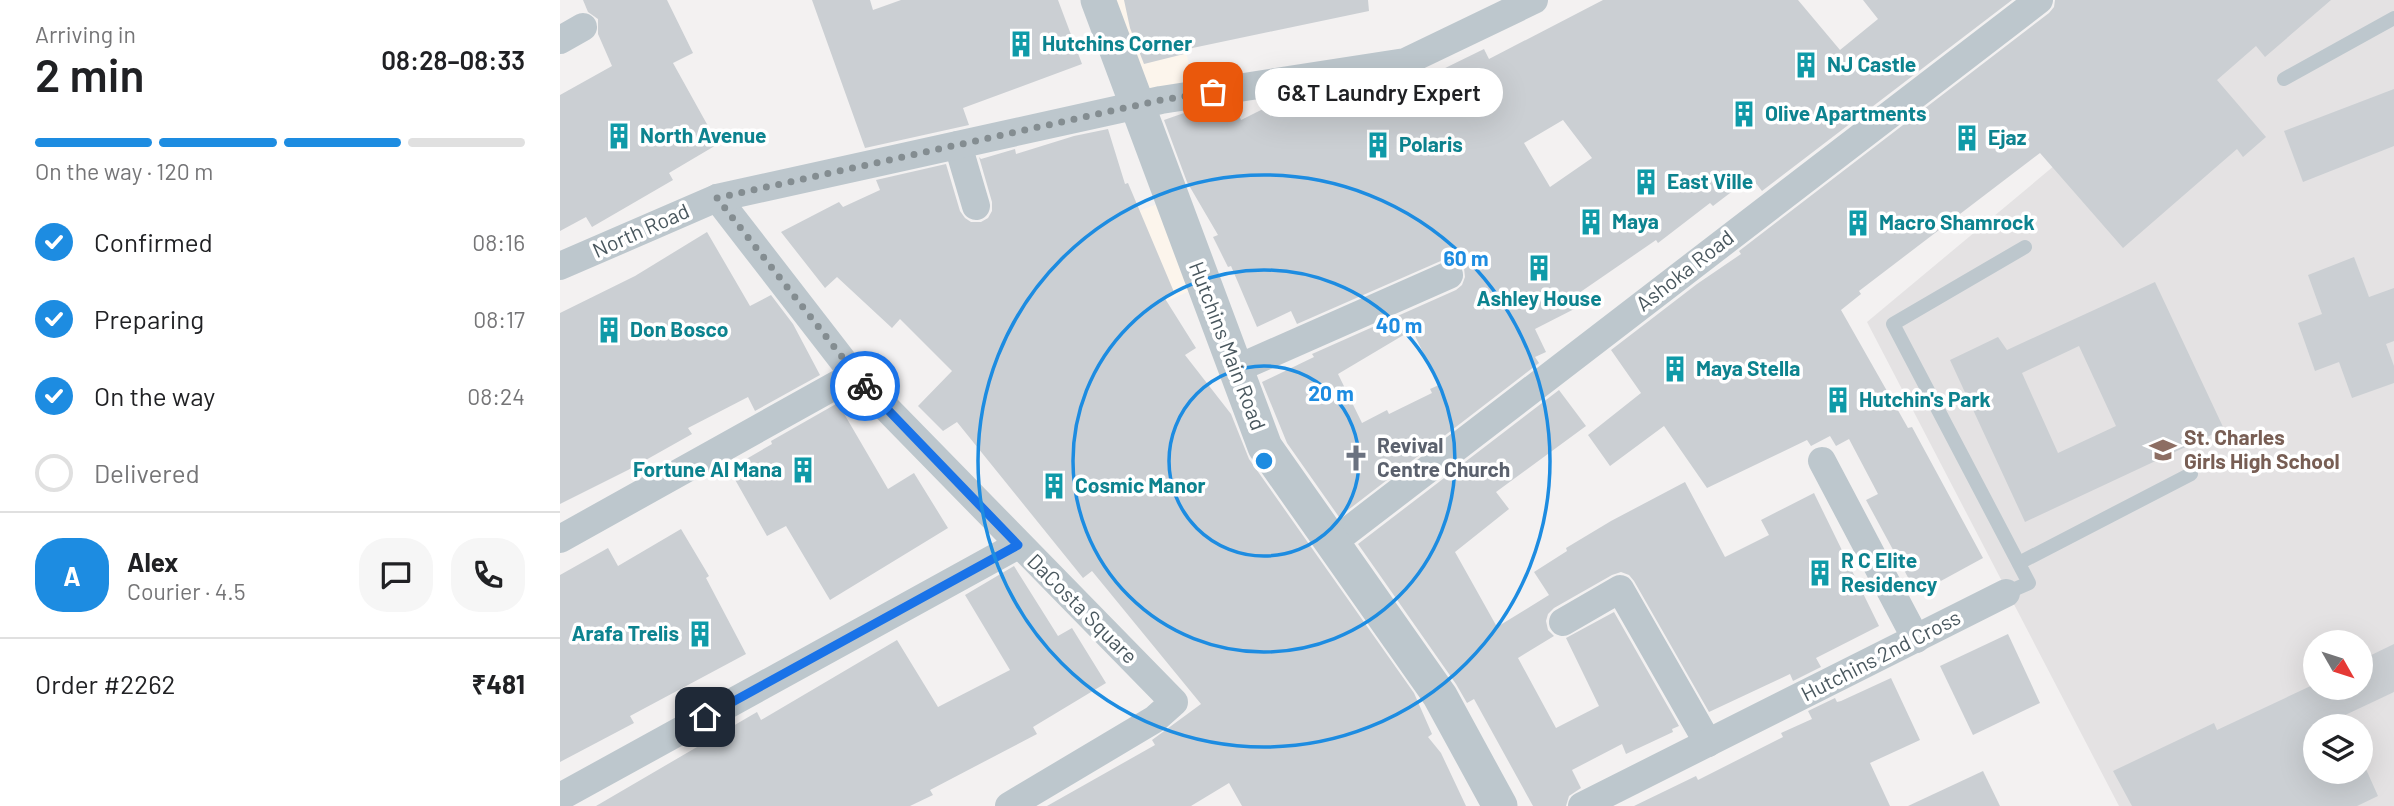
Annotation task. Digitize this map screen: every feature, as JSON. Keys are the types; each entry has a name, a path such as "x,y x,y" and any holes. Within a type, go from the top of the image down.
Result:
{"street":[{"name":"Hutchins Main Road","path":"1098,0 1265,447 1440,696 1500,806"},
{"name":"North Road","path":"560,266 717,198 1161,100 1405,62 1534,0"},
{"name":"Ashoka Road","path":"1332,543 2039,0"},
{"path":"958,145 976,206"},
{"name":"DaCosta Square","path":"717,198 854,375 1174,702 1155,719 1009,806"},
{"path":"1236,369 1449,275"},
{"path":"560,539 854,375"},
{"path":"1822,461 1916,639"},
{"path":"560,797 1018,545"},
{"path":"1563,622 1620,589 1707,743"},
{"name":"Hutchins 2nd Cross","path":"1582,806 2006,593"}],"lane":[{"path":"2284,79 2394,18"},
{"path":"2025,247 1893,324 2019,563 2191,474"},
{"name":"Hutchins 2nd Cross","path":"2006,593 2029,583 2019,563"}],"shaded area":[{"path":"1106,0 1172,0 1195,86 1140,94"},
{"name":"St. Charles Girls High School","path":"2253,0 2394,0 2394,806 2119,806 1867,322"},
{"path":"1165,201 1199,287 1110,326 1100,226"}],"building":[{"path":"583,0 667,0 693,53 673,63 718,144 669,173 673,180 592,227 586,217 560,231 560,95 612,66 598,34 598,19 588,12"},
{"path":"812,0 870,0 873,10 901,0 1058,0 1082,64 963,108 969,125 865,148"},
{"path":"1124,0 1368,0 1369,11 1183,50 1184,54 1144,64 1130,28"},
{"path":"1603,0 1798,0 1840,50 1878,19 1863,0 2012,0 1762,191 1751,177 1713,206 1710,203 1658,243 1656,240 1579,293 1584,304 1535,329 1546,352 1535,357 1539,363 1339,517 1287,443 1262,382 1314,357 1312,354 1456,290 1465,277 1464,268 1458,261 1443,260 1297,324 1291,311 1257,327 1231,266 1228,267 1213,237 1218,235 1187,182 1164,120 1184,113 1234,105 1241,120 1279,101 1284,110 1321,92 1326,91 1330,100 1377,83 1387,108 1439,81 1435,73 1484,49 1489,59","holes":["1563,120 1592,158 1550,187 1524,143","1412,330 1439,385 1430,389 1432,393 1389,414 1387,410 1362,423 1338,374"]},
{"path":"2055,0 2331,0 2265,57 2256,46 2217,80 2266,137 2243,157 2237,149 2123,248 2040,153 1859,291 1861,294 1841,310 1908,428 1912,427 1983,558 1917,594 1866,500 1878,494 1849,439 1836,446 1830,436 1811,446 1807,440 1707,488 1664,426 1610,466 1588,435 1641,393 1611,350 1741,254 1739,251 2049,13"},
{"path":"2394,89 2394,146 2303,182 2284,131"},
{"path":"1108,129 1125,184 1128,183 1174,292 1164,297 1196,348 1185,355 1231,414 1249,459 1414,693 1432,734 1428,737 1441,753 1466,806 1242,806 1229,783 1191,806 1047,806 1155,745 1152,740 1201,704 1092,571 1083,578 957,422 943,431 918,406 952,371 900,319 892,328 837,277 825,288 781,232 839,202 843,207 880,190 876,180 946,164 960,211 971,222 981,222 988,218 992,211 992,202 979,157 981,159 1015,149 1016,154 1074,136"},
{"path":"707,232 750,306 771,295 793,324 820,375 755,411 748,397 688,428 692,434 560,504 560,313 635,276"},
{"path":"2354,257 2369,297 2394,288 2394,341 2386,344 2394,366 2394,383 2352,398 2339,362 2315,371 2298,323 2322,314 2308,275"},
{"path":"2155,282 2224,429 2025,522 1950,360 1998,337 2007,350","holes":["2079,346 2116,426 2058,453 2022,373"]},
{"path":"1559,390 1586,426 1496,492 1509,509 1455,552 1497,627 1549,595 1534,572 1567,551 1566,548 1611,521 1685,482 1725,557 1769,535 1761,520 1814,493 1879,626 1816,658 1821,667 1793,681 1790,674 1709,712 1634,581 1621,572 1612,575 1554,608 1546,621 1548,630 1554,636 1518,658 1556,728 1599,706 1566,638 1614,612 1679,726 1672,729 1673,732 1626,754 1622,744 1572,770 1581,788 1569,796 1566,806 1533,806 1474,699 1467,703 1358,544"},
{"path":"836,404 888,489 914,473 948,528 830,600 786,526 767,536 729,469 772,444 771,441"},
{"path":"681,529 709,576 706,578 746,654 630,716 634,723 560,762 560,575 608,548 618,566"},
{"path":"1014,566 1058,636 1072,628 1106,683 1033,727 1037,734 930,790 933,795 910,806 596,806 757,712 761,720 897,640 938,707 1010,670 965,595"},
{"path":"2008,634 2040,703 1973,735 1940,666"},
{"path":"2394,644 2394,692 2347,714 2303,714 2303,784 2373,784 2378,796 2357,806 2132,806 2113,771 2214,723 2217,730 2303,690 2303,700 2373,700 2373,654"},
{"path":"1891,678 1920,740 1870,763 1890,806 1634,806 1696,776 1698,780 1783,737 1781,733 1812,719 1808,711 1835,698 1837,702 1841,701"},
{"path":"1983,771 2000,806 1908,806"}],"way so far":[{"path":"865,386 717,198 1161,100 1213,92"}],"place":[{"name":"Hutchins Corner","path":"1021,44"},
{"name":"NJ Castle","path":"1806,65"},
{"name":"G&T Laundry Expert","path":"1213,92"},
{"name":"Olive Apartments","path":"1744,114"},
{"name":"North Avenue","path":"619,136"},
{"name":"Ejaz","path":"1967,138"},
{"name":"Polaris","path":"1378,145"},
{"name":"East Ville","path":"1646,182"},
{"name":"Maya","path":"1591,222"},
{"name":"Macro Shamrock","path":"1858,223"},
{"name":"Ashley House","path":"1539,268"},
{"name":"Don Bosco","path":"609,330"},
{"name":"Maya Stella","path":"1675,369"},
{"name":"Hutchin's Park","path":"1838,400"},
{"name":"St. Charles Girls High School","path":"2163,450"},
{"name":"Revival Centre Church","path":"1356,458"},
{"name":"Fortune Al Mana","path":"803,470"},
{"name":"Cosmic Manor","path":"1054,486"},
{"name":"R C Elite Residency","path":"1820,573"},
{"name":"Arafa Trelis","path":"700,634"}],"route":[{"path":"705,717 1018,545 865,386"}]}
